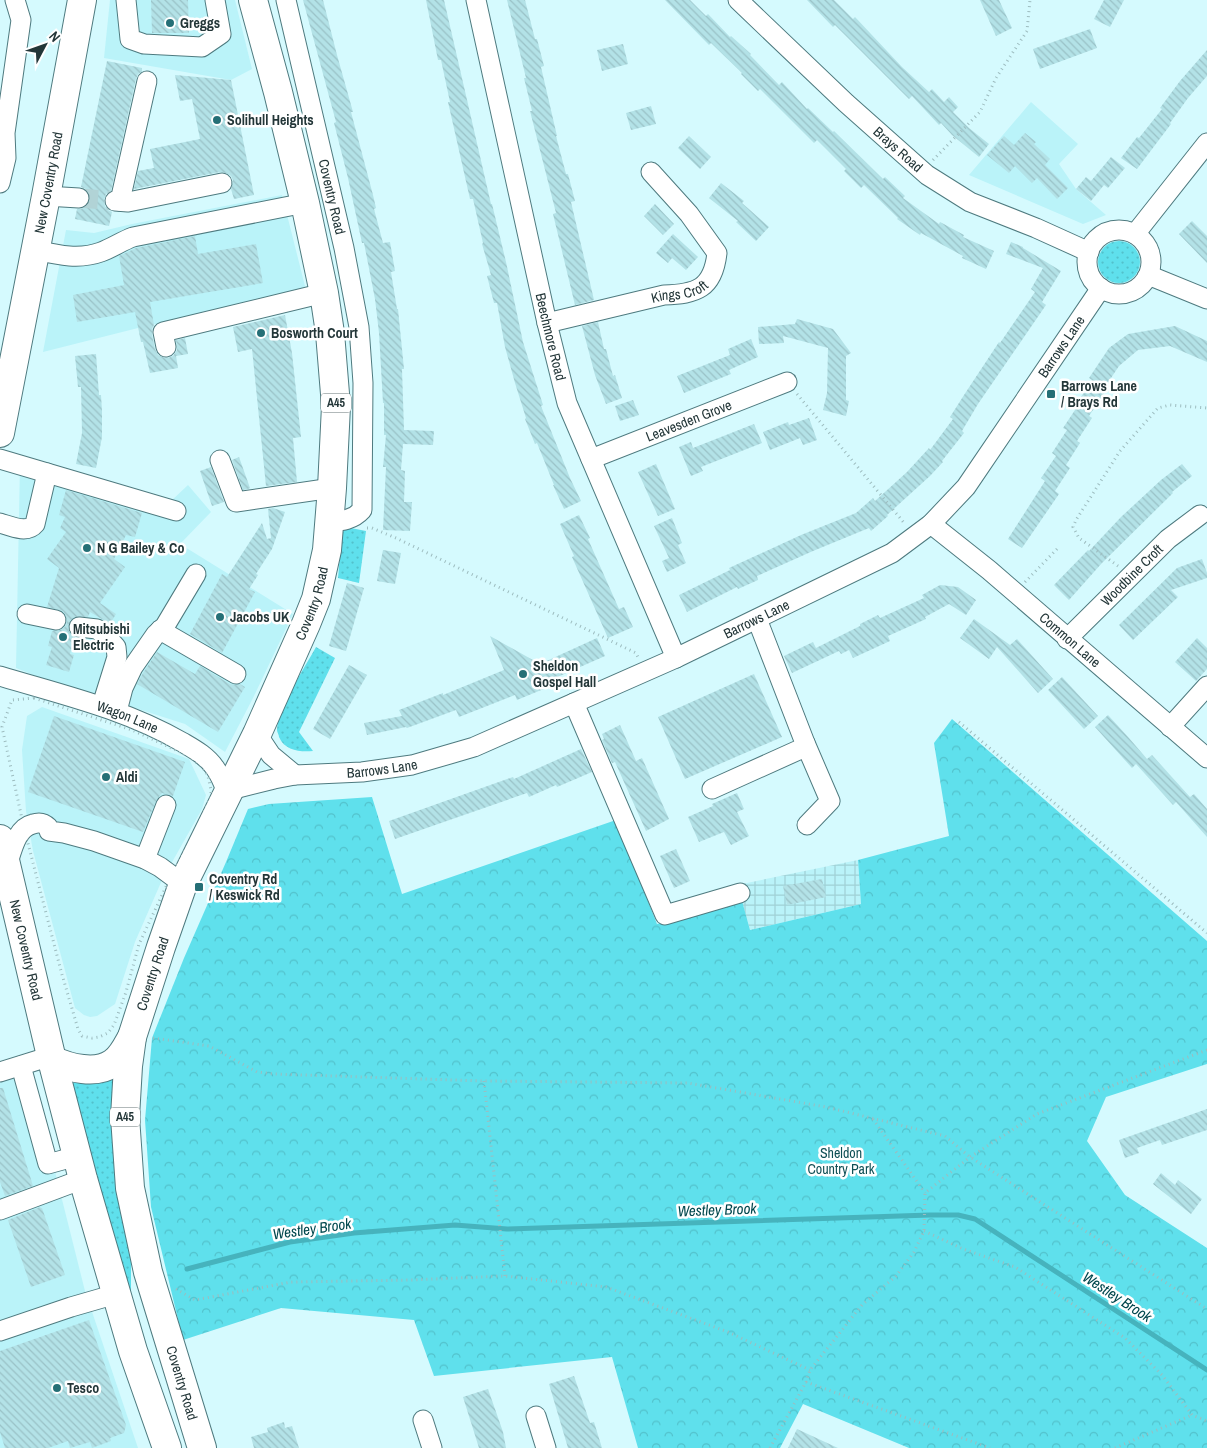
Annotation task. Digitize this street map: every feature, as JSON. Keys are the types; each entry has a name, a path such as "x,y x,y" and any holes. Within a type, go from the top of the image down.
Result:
{"highway":[{"name":"New Coventry Road","path":"0,433 6,364 35,250 82,0"},
{"name":"Coventry Road","path":"202,1448 148,1272 130,1188 125,1117 128,1066 139,1038 161,947 165,871 229,793 316,599 327,550 339,521 332,488 336,406 330,332 324,292 305,203 253,0"},
{"name":"New Coventry Road","path":"0,839 52,1058"},
{"path":"52,1058 60,1064 86,1069 100,1068 113,1063 139,1038"},
{"path":"52,1058 80,1168 116,1294 167,1448"},
{"path":"148,1272 150,1330 185,1448"}],"street":[{"path":"0,183 6,158 5,133 21,20 15,0"},
{"path":"126,0 130,39 144,44 202,47 221,34 215,0"},
{"name":"Coventry Road","path":"286,0 344,248 359,327 363,383 362,510 357,516 339,521"},
{"name":"Beechmore Road","path":"476,0 567,403 676,658"},
{"name":"Brays Road","path":"738,0 846,103 926,175 970,202 1030,225 1089,252"},
{"path":"147,81 117,201 128,202 222,183"},
{"path":"1135,234 1207,143"},
{"name":"Kings Croft","path":"548,323 664,294 683,294 695,291 707,283 716,268 717,253 689,214 651,172"},
{"path":"46,196 79,198"},
{"path":"35,250 75,257 103,251 133,237 305,203"},
{"path":"1126,230 1135,234 1146,245 1150,253 1151,261 1147,276 1142,284 1135,289 1127,292 1109,292 1101,288 1089,272 1089,252 1099,237 1107,232 1126,230"},
{"path":"1147,276 1207,299"},
{"name":"Barrows Lane","path":"229,793 274,779 295,775 362,772 412,764 474,747 676,658 892,553 931,524 966,487 1101,288"},
{"path":"166,347 163,332 324,292"},
{"name":"Leavesden Grove","path":"591,459 787,382"},
{"path":"0,459 176,511"},
{"path":"220,460 236,502 332,488"},
{"path":"0,523 26,530 32,528 35,524 47,473"},
{"name":"Woodbine Croft","path":"1067,639 1168,539 1200,516"},
{"name":"Common Lane","path":"931,524 989,570 1207,758"},
{"path":"110,708 123,688 128,676 150,642 165,626 196,574"},
{"path":"27,614 56,620"},
{"path":"757,619 805,743 830,801 807,826"},
{"path":"79,627 98,630 116,647 117,657 110,708"},
{"path":"160,630 236,674"},
{"name":"Wagon Lane","path":"0,676 110,708 147,723 200,753 214,767 229,793"},
{"path":"1170,727 1207,686"},
{"path":"574,704 665,915 740,893"},
{"path":"257,734 271,755 295,775"},
{"path":"712,789 803,748 805,743"},
{"path":"6,867 15,842 24,828 37,823 45,824 49,831 94,841 165,871 166,805"},
{"path":"0,1072 52,1058"},
{"path":"21,1066 48,1164 80,1168"},
{"path":"0,1210 80,1168"},
{"path":"0,1332 116,1294"},
{"path":"536,1416 546,1448"},
{"path":"423,1420 432,1448"}],"path":[{"path":"922,171 980,112 996,78 1027,31 1030,0"},
{"path":"787,382 915,536"},
{"path":"1131,576 1079,538 1073,527 1076,520 1120,451 1158,408 1170,405 1207,408"},
{"path":"339,521 348,526 372,528 396,538 636,653 645,672"},
{"path":"1015,593 1058,548"},
{"path":"34,698 132,730 189,756 197,761 208,776 211,797 194,835 165,871 139,944 126,992 114,1025 108,1033 99,1037 82,1036 78,1029 24,828 1,727 12,700 34,698"},
{"path":"959,722 1207,932"},
{"path":"139,1038 209,1046 257,1072 272,1074 484,1081 688,1083 826,1107 945,1136 970,1157 1207,1310"},
{"path":"925,1193 970,1157 1038,1114 1207,1050"},
{"path":"484,1081 505,1276"},
{"path":"770,1448 806,1382 810,1370 862,1305 896,1276 914,1252 924,1231 925,1193 872,1118"},
{"path":"924,1231 963,1249 1015,1268 1125,1338 1162,1375 1192,1414 1207,1421"},
{"path":"148,1272 195,1300 291,1282 505,1276 606,1287 728,1332 810,1370"},
{"path":"806,1382 990,1448"},
{"path":"1115,1448 1192,1414"}],"shaded area":[{"path":"110,0 235,0 252,69 231,80 104,58"},
{"path":"1031,102 1078,144 1059,164 1076,189 1106,215 1083,224 969,175"},
{"path":"282,195 306,290 138,328 43,352 66,230 94,233"},
{"path":"20,465 170,502 188,485 211,512 180,544 293,614 225,752 185,724 41,678 16,668"},
{"path":"42,707 189,759 206,795 202,809 162,880 135,942 115,1004 97,1016 90,1017 84,1015 75,1008 33,851 26,811 22,750 27,716"},
{"path":"858,860 861,904 750,930 737,885"},
{"path":"27,1060 85,1291 138,1448 0,1448 0,1068"}],"green space":[{"path":"1119,241 1134,247 1140,262 1134,277 1119,283 1104,277 1098,262 1104,247"},
{"path":"346,527 366,531 359,583 338,578 342,533"},
{"path":"316,647 335,658 299,732 313,751 298,751 285,745 277,731 282,711"},
{"name":"Sheldon Country Park","path":"952,719 1207,941 1207,1064 1106,1097 1087,1141 1125,1195 1207,1248 1207,1448 909,1448 803,1404 780,1448 638,1448 612,1357 434,1376 414,1320 281,1308 183,1340 151,1207 145,1120 152,1038 248,809 269,804 372,797 402,894 616,820 657,924 742,901 750,930 861,904 858,860 949,836 934,743"},
{"path":"112,1076 117,1081 131,1257 131,1298 70,1087 75,1081"}],"building":[{"name":"Greggs","path":"151,0 188,0 189,33 152,33"},
{"path":"303,0 323,0 353,112 351,112 373,195 376,208 374,209 383,243 390,242 395,271 391,272 398,309 404,369 402,369 404,430 434,431 433,445 403,444 401,470 405,471 404,502 412,502 410,531 383,530 386,467 383,467 386,435 384,435 384,403 375,299 364,243 362,243 334,123 336,122"},
{"path":"426,0 444,0 523,342 543,405 541,406 581,501 564,509 525,419 505,347 497,303 494,303 487,276 491,275 482,244 473,199 470,199 448,102 450,102 441,60 438,60"},
{"path":"507,0 525,0 544,66 541,67 556,136 575,201 571,202 594,300 575,305 553,214 556,213 530,111 532,111 524,78 526,78"},
{"path":"665,0 690,0 751,54 779,85 782,82 807,109 834,131 883,179 885,177 905,196 903,198 939,224 940,222 964,235 963,237 994,251 986,269 962,258 963,256 921,233 920,235 897,219 864,185 861,188 844,171 846,169 817,140 814,143 760,89 758,91 711,43 709,45"},
{"path":"807,0 834,0 853,19 855,17 902,67 929,92 932,89 944,102 949,97 958,107 953,112 989,144 979,157 952,135 941,123 939,125 912,96 909,99 835,25 833,27"},
{"path":"980,0 999,0 1012,28 996,36"},
{"path":"1104,0 1124,0 1110,27 1094,19"},
{"path":"1090,29 1097,48 1040,69 1033,49"},
{"path":"623,44 628,64 602,71 597,50"},
{"path":"1207,50 1207,76 1188,98 1137,169 1121,158 1162,109 1160,108 1180,81"},
{"path":"107,61 142,68 142,72 138,74 136,79 111,191 106,194 104,200 105,206 112,212 109,226 75,219 77,209 88,205 90,199 86,189 81,187"},
{"name":"Solihull Heights","path":"175,75 231,80 254,195 234,199 231,189 233,180 231,176 220,172 134,189 138,171 154,168 150,149 200,139 192,99 180,101"},
{"path":"651,106 656,124 631,130 626,113"},
{"path":"1025,133 1036,142 1034,144 1050,159 1045,165 1068,188 1057,199 1037,178 1032,183 1015,166 1009,173 987,155 1004,136 1014,145"},
{"path":"689,136 711,157 700,169 678,148"},
{"path":"1111,157 1125,168 1108,188 1104,185 1091,201 1076,189 1086,177 1091,181"},
{"path":"721,183 744,201 742,203 769,227 756,241 736,222 738,221 709,198"},
{"path":"655,204 674,224 663,235 644,216"},
{"path":"1192,221 1207,236 1207,263 1179,234"},
{"path":"673,234 698,257 686,270 672,258 668,263 656,253"},
{"path":"195,236 198,254 256,244 263,283 150,302 154,325 152,334 158,355 168,358 173,356 177,350 176,340 185,338 188,354 176,356 178,368 150,373 135,312 77,322 73,295 124,285 119,256 136,248"},
{"path":"1011,242 1023,247 1061,271 1042,302 1046,305 978,404 962,431 964,433 943,462 871,531 869,528 813,551 757,576 758,580 738,589 737,587 687,612 679,595 730,570 729,568 801,535 856,513 873,498 875,501 907,472 929,448 930,450 953,419 950,417 999,342 1035,292 1031,289 1043,268 1006,254"},
{"path":"285,315 292,353 301,437 293,438 297,482 266,486 252,349 238,352 233,327"},
{"path":"797,319 833,329 851,353 846,356 846,400 849,401 846,416 823,410 827,393 828,348 783,336 784,343 759,344 758,327 795,324"},
{"path":"598,322 604,349 606,349 613,376 615,375 622,398 606,404 595,375 582,326"},
{"path":"1175,326 1207,341 1207,362 1170,346 1138,350 1119,366 1103,390 1105,392 1089,416 1092,418 1077,441 1080,443 1066,465 1070,468 1055,491 1059,494 1022,548 1008,539 1045,481 1041,478 1056,456 1052,453 1067,430 1063,428 1092,380 1089,378 1109,348 1128,334"},
{"path":"751,339 758,357 729,370 731,374 684,393 677,376 730,355 728,349"},
{"path":"96,354 99,395 101,395 102,437 96,468 76,464 82,433 81,387 78,387 75,356"},
{"path":"633,400 639,415 620,421 615,406"},
{"path":"809,418 817,440 803,445 800,438 770,450 763,432 788,422 789,425"},
{"path":"754,424 762,443 701,467 703,471 691,476 679,447 691,442 693,448"},
{"path":"239,457 250,488 243,490 232,460"},
{"path":"656,464 675,509 658,516 638,472"},
{"path":"1182,464 1192,476 1172,492 1102,563 1069,600 1054,585 1121,517 1161,480"},
{"path":"211,467 224,502 212,506 200,471"},
{"name":"N G Bailey & Co","path":"66,490 142,513 135,537 126,535 114,559 125,567 100,603 116,614 110,624 90,612 88,617 75,617 70,621 69,631 75,637 70,654 74,655 69,672 46,665 52,647 48,646 52,631 65,627 67,622 63,611 47,607 59,568 47,559 66,532 60,528 65,517 59,515"},
{"name":"Jacobs UK","path":"273,508 285,512 272,549 256,574 258,575 249,589 255,592 222,653 190,634 222,574 227,577 262,523 267,539 271,538 268,509"},
{"path":"579,515 619,609 624,607 633,627 608,638 572,557 574,556 560,524"},
{"path":"672,518 682,543 678,545 686,563 667,572 662,561 669,558 654,526"},
{"path":"383,550 401,553 395,584 377,581"},
{"path":"1202,559 1207,578 1171,590 1178,597 1133,640 1119,625 1177,568"},
{"path":"347,583 364,588 346,651 329,646"},
{"path":"940,585 958,587 976,600 966,615 949,604 925,617 926,619 888,636 890,641 853,658 849,650 841,654 839,651 792,673 784,656 813,642 816,648 878,615 880,618 924,598 922,595"},
{"path":"974,619 1010,645 1017,639 1053,679 1038,693 997,647 989,659 960,638"},
{"path":"490,636 540,664 597,638 605,656 544,683 546,688 517,700 515,695 459,717 456,710 407,728 367,735 364,723 402,716 399,710 443,693 443,695 504,670"},
{"path":"1197,638 1207,648 1207,669 1196,681 1175,662"},
{"path":"157,652 195,674 200,666 230,684 240,684 245,687 218,732 137,684"},
{"path":"349,665 367,675 330,739 313,729"},
{"path":"754,674 782,737 685,779 658,717"},
{"path":"1062,677 1098,716 1084,729 1048,690"},
{"path":"1108,715 1147,759 1152,755 1190,797 1194,794 1207,809 1207,837 1176,802 1173,805 1136,764 1132,768 1095,727"},
{"name":"Aldi","path":"54,716 185,762 173,796 162,793 156,801 143,832 28,792"},
{"path":"620,725 636,761 642,758 669,819 646,831 615,762 612,763 602,740 604,739 602,734"},
{"path":"581,749 592,772 529,797 527,793 395,839 389,821 513,777 514,779"},
{"path":"737,793 744,809 737,812 749,836 731,845 724,832 699,842 688,817"},
{"path":"676,849 690,881 674,888 660,856"},
{"path":"822,879 826,897 787,905 783,886"},
{"path":"0,1088 3,1088 33,1186 5,1196 0,1182"},
{"path":"1207,1109 1207,1130 1162,1145 1160,1140 1137,1148 1139,1153 1125,1158 1119,1140"},
{"path":"1161,1173 1175,1185 1178,1180 1202,1199 1191,1214 1153,1184"},
{"path":"40,1207 42,1208 65,1275 31,1287 8,1220"},
{"name":"Tesco","path":"89,1320 126,1425 124,1433 110,1438 111,1441 92,1448 90,1442 70,1448 68,1441 48,1448 5,1448 0,1432 0,1351"},
{"path":"574,1376 590,1423 594,1422 602,1448 568,1448 549,1384"},
{"path":"488,1389 503,1432 506,1448 479,1448 463,1397"},
{"path":"284,1422 285,1428 292,1426 299,1448 254,1448 251,1437 268,1432 267,1428"},
{"path":"797,1429 838,1448 788,1448"}],"waterway":[{"name":"Westley Brook","path":"187,1269 290,1242 354,1233 455,1225 507,1229 958,1215 975,1219 1207,1370"}],"tunnel":[{"path":"79,198 115,201"}],"place":[{"name":"Greggs","path":"170,23"},
{"name":"Solihull Heights","path":"217,120"},
{"name":"Bosworth Court","path":"261,333"},
{"name":"Barrows Lane / Brays Rd","path":"1051,394"},
{"name":"N G Bailey & Co","path":"87,548"},
{"name":"Jacobs UK","path":"220,617"},
{"name":"Mitsubishi Electric","path":"63,637"},
{"name":"Sheldon Gospel Hall","path":"523,674"},
{"name":"Aldi","path":"106,777"},
{"name":"Coventry Rd / Keswick Rd","path":"199,887"},
{"name":"Tesco","path":"57,1388"}]}
